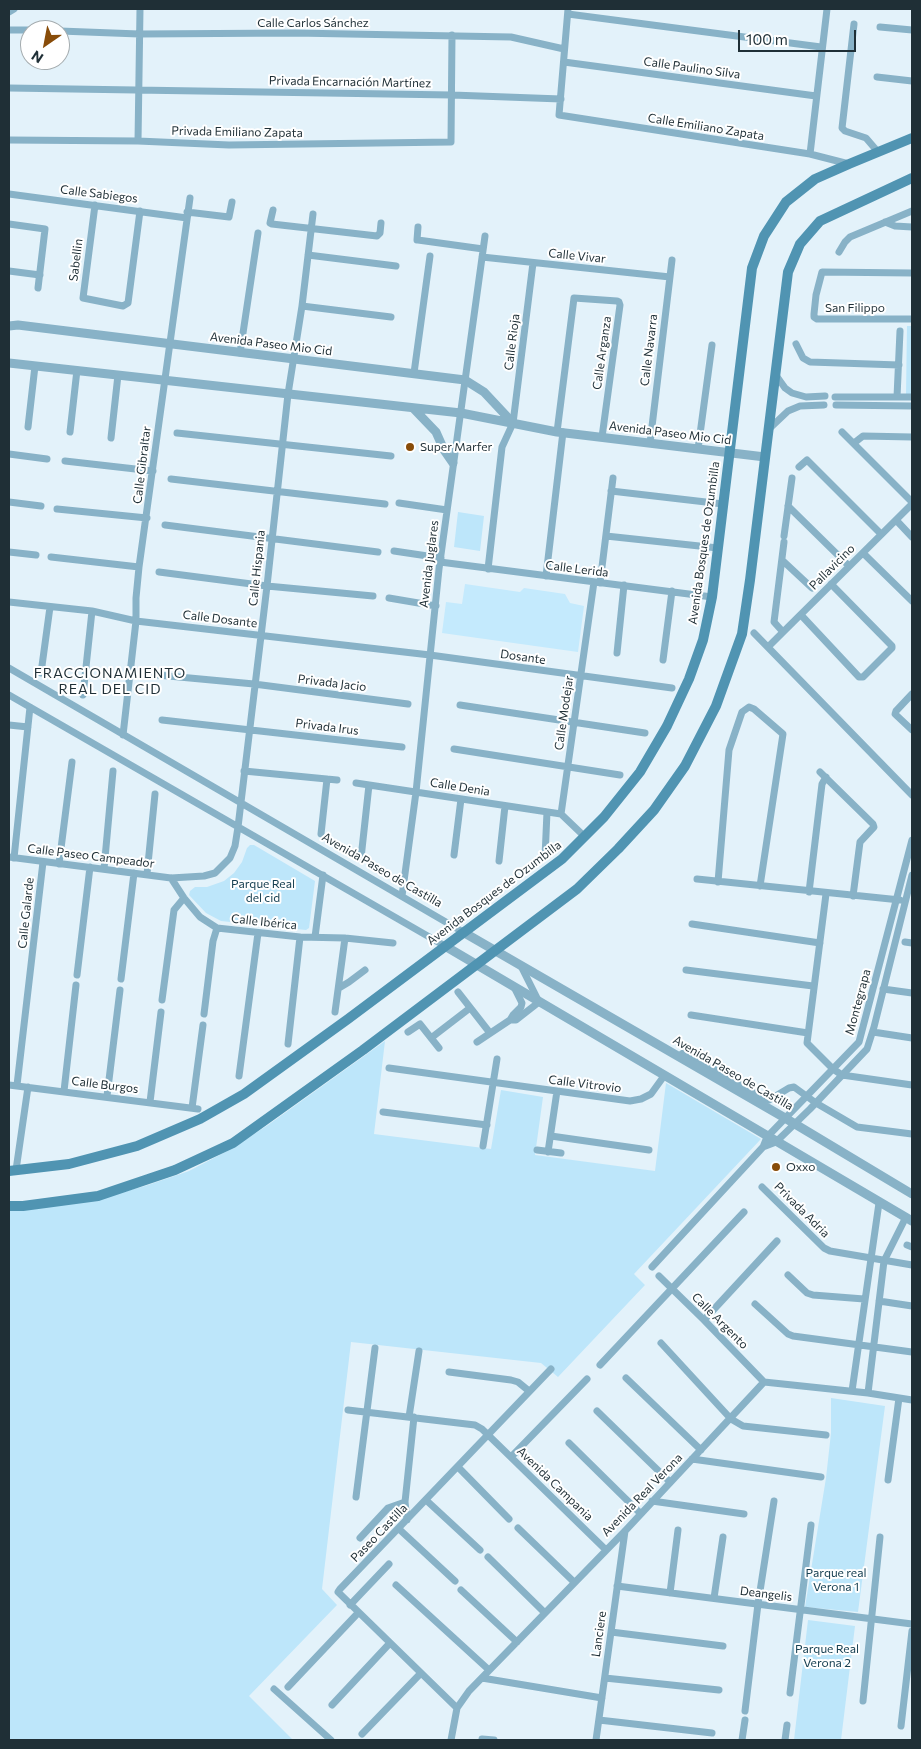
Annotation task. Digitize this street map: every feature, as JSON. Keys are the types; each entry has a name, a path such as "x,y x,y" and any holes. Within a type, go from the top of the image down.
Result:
{"main road":[{"name":"Avenida Bosques de Ozumbilla","path":"13,1171 69,1164 137,1146 200,1119 252,1088 348,1019 562,859 604,817 640,772 667,726 689,678 703,640 712,597 752,268 764,236 786,202 815,180 912,138"},
{"path":"9,1206 23,1206 98,1196 175,1170 234,1143 477,965 577,889 654,810 685,766 716,706 742,634 788,272 800,244 820,221 912,178"}],"street":[{"path":"9,12 14,9"},
{"path":"9,140 138,142 140,9"},
{"path":"810,154 827,9"},
{"path":"561,99 568,11 822,47"},
{"path":"854,24 842,128 844,131 866,138 878,152"},
{"path":"880,27 912,30"},
{"name":"Calle Carlos Sánchez","path":"70,31 139,34 452,35 511,37 564,49"},
{"path":"452,35 452,95"},
{"name":"Calle Paulino Silva","path":"564,62 816,96"},
{"path":"877,77 912,81"},
{"name":"Privada Encarnación Martínez","path":"9,88 452,95 561,99"},
{"name":"Privada Emiliano Zapata","path":"138,142 229,145 451,142 452,95"},
{"name":"Calle Emiliano Zapata","path":"561,99 559,115 810,154 849,164"},
{"name":"Calle Sabiegos","path":"9,194 140,211 227,218 230,215 232,202"},
{"name":"Calle Gibraltar","path":"123,735 136,621 139,566 190,198"},
{"name":"Sabellin","path":"95,205 84,298 123,306 128,303 140,211"},
{"path":"273,210 271,224 312,227 377,236 380,233 381,223"},
{"path":"839,252 850,237 912,210"},
{"name":"Calle Hispania","path":"171,878 204,876 215,873 230,858 235,846 267,586 288,394 302,306 313,214"},
{"path":"885,222 895,226 912,227"},
{"path":"9,224 45,229 38,288"},
{"name":"Calle Vivar","path":"418,227 417,240 532,263 670,278"},
{"path":"240,353 258,233"},
{"name":"Avenida Juglares","path":"402,896 416,792 447,510 485,236"},
{"path":"308,255 396,266"},
{"path":"414,373 430,256"},
{"name":"Calle Navarra","path":"650,443 672,260"},
{"name":"Calle Rioja","path":"488,569 502,447 513,423 532,263"},
{"path":"9,270 40,275"},
{"name":"San Filippo","path":"912,273 822,272 816,295 814,317 816,319 912,319"},
{"name":"Calle Arganza","path":"546,576 574,298 616,301 620,305 602,437"},
{"path":"302,306 391,318"},
{"name":"Avenida Paseo Mio Cid","path":"9,326 18,325 465,380 484,392 513,423"},
{"path":"897,397 900,331"},
{"path":"796,344 804,358 810,362 899,365"},
{"path":"698,449 712,345"},
{"name":"Avenida Paseo Mio Cid","path":"9,363 461,413 560,432 765,457"},
{"path":"28,427 35,366"},
{"path":"70,432 77,370"},
{"path":"775,373 785,388 792,394 824,405"},
{"path":"111,438 118,375"},
{"path":"768,430 788,412 824,396"},
{"path":"836,397 912,397"},
{"path":"848,405 849,397"},
{"path":"836,405 912,406"},
{"path":"413,408 436,432 444,450 453,463"},
{"path":"842,432 912,503"},
{"path":"177,433 391,456"},
{"path":"854,443 863,436 912,437"},
{"path":"9,454 47,459"},
{"path":"799,467 807,460 881,534"},
{"path":"65,461 153,471"},
{"name":"Calle Modejar","path":"560,814 581,676 606,536 613,478"},
{"path":"783,632 774,622 792,478"},
{"path":"171,479 385,504"},
{"path":"611,491 723,504"},
{"path":"9,502 40,506"},
{"path":"399,503 447,510"},
{"name":"Pallavicino","path":"768,647 912,503"},
{"path":"788,506 849,566"},
{"path":"57,509 147,518"},
{"path":"896,520 912,536"},
{"path":"165,525 378,552"},
{"path":"606,536 718,548"},
{"name":"Calle Lerida","path":"394,551 488,569 712,597"},
{"path":"9,552 36,555"},
{"path":"863,553 912,601"},
{"path":"51,557 139,566"},
{"path":"782,560 812,588"},
{"path":"159,572 267,586 373,596"},
{"path":"800,615 859,677 863,678 892,646 831,584"},
{"path":"617,653 624,585"},
{"path":"663,660 672,591"},
{"path":"389,598 436,606"},
{"name":"Calle Dosante","path":"9,602 92,612 136,621 430,655"},
{"path":"41,673 50,606"},
{"path":"83,695 92,612"},
{"path":"754,633 912,795"},
{"name":"Dosante","path":"430,655 672,688"},
{"name":"Avenida Paseo de Castilla","path":"9,668 240,804 679,1056 912,1194"},
{"name":"Privada Jacio","path":"147,674 254,684 408,704"},
{"path":"912,694 896,711 896,714 912,730"},
{"path":"9,695 445,946 909,1219 884,1261 868,1393"},
{"path":"460,705 645,733"},
{"path":"11,858 30,707"},
{"path":"718,882 729,750 742,712 749,707 784,734 760,886"},
{"name":"Privada Irus","path":"162,720 402,747"},
{"path":"9,726 28,727"},
{"path":"454,749 620,775"},
{"path":"58,864 72,762"},
{"path":"104,869 113,771"},
{"path":"244,771 337,780"},
{"path":"809,892 823,775 874,827 860,842 853,896"},
{"path":"320,834 327,779"},
{"name":"Calle Denia","path":"356,783 560,814"},
{"path":"361,858 369,785"},
{"path":"147,874 155,794"},
{"path":"454,855 461,799"},
{"path":"499,861 505,806"},
{"path":"544,857 547,812"},
{"path":"560,814 584,836"},
{"name":"Montegrapa","path":"767,1137 859,1042 912,840"},
{"name":"Calle Paseo Campeador","path":"11,858 171,878"},
{"name":"Calle Galarde","path":"18,1085 43,862"},
{"path":"77,975 90,867"},
{"path":"120,979 134,873"},
{"name":"Montegrapa","path":"776,1142 867,1049 873,1032 912,874"},
{"path":"315,937 323,875"},
{"name":"Calle Ibérica","path":"171,878 184,898 200,916 217,928 300,937 345,938 393,943"},
{"path":"697,879 905,902"},
{"path":"826,894 807,1044 842,1075 912,1085"},
{"path":"162,1000 174,910 184,898"},
{"path":"692,924 820,942"},
{"path":"204,1014 213,941 217,928"},
{"path":"239,1076 258,933"},
{"path":"288,1044 300,937"},
{"path":"335,1012 345,938"},
{"path":"521,966 539,1002"},
{"path":"339,988 365,970"},
{"path":"686,970 813,986"},
{"path":"64,1091 76,985"},
{"path":"514,987 524,1009"},
{"path":"883,989 912,993"},
{"path":"107,1096 120,990"},
{"path":"458,992 490,1033"},
{"path":"477,1042 510,1020 516,1020 524,1009 539,1002"},
{"path":"431,1038 470,1008"},
{"path":"150,1102 161,1012"},
{"path":"691,1015 808,1033"},
{"name":"Calle Burgos","path":"9,1084 195,1108 203,1024"},
{"path":"408,1032 420,1024 439,1048"},
{"path":"873,1032 912,1038"},
{"path":"679,1056 683,1053 689,1054 769,1100 794,1087 816,1103 857,1127 912,1134"},
{"path":"484,1146 497,1059"},
{"name":"Calle Vitrovio","path":"389,1068 630,1101 641,1100 651,1094 664,1076"},
{"path":"13,1171 28,1087"},
{"path":"548,1152 557,1091"},
{"path":"794,1109 802,1117"},
{"path":"383,1112 487,1125"},
{"path":"551,1136 649,1150"},
{"path":"652,1267 763,1147 767,1137"},
{"path":"763,1147 776,1142"},
{"path":"537,1150 561,1153"},
{"name":"Privada Adria","path":"762,1187 824,1248 830,1251 871,1259 912,1265"},
{"path":"852,1391 879,1203"},
{"path":"600,1365 744,1212"},
{"path":"704,1320 777,1242"},
{"path":"788,1275 807,1293 813,1295 864,1300"},
{"name":"Calle Argento","path":"659,1276 764,1382"},
{"path":"880,1301 912,1306"},
{"path":"755,1304 788,1334 912,1352"},
{"path":"661,1343 731,1419 743,1426 826,1434"},
{"path":"356,1497 374,1348"},
{"path":"407,1520 405,1502 418,1351"},
{"name":"Paseo Castilla","path":"458,1708 338,1592 550,1369"},
{"path":"448,1372 511,1380 518,1382 529,1391"},
{"path":"626,1378 700,1450"},
{"path":"511,1457 587,1379"},
{"path":"764,1382 852,1391 912,1400"},
{"name":"Avenida Real Verona","path":"451,1740 458,1708 469,1691 731,1419 764,1382"},
{"path":"888,1480 900,1398"},
{"path":"348,1410 476,1425 488,1434"},
{"path":"597,1411 670,1482"},
{"name":"Avenida Campania","path":"488,1434 605,1549"},
{"path":"569,1443 640,1513"},
{"path":"692,1459 821,1478"},
{"path":"458,1467 509,1519"},
{"path":"426,1500 480,1550"},
{"path":"652,1501 744,1514"},
{"path":"746,1711 758,1604 774,1501"},
{"path":"360,1538 388,1508 405,1502"},
{"path":"790,1693 811,1525"},
{"path":"518,1528 574,1582"},
{"path":"398,1529 454,1581"},
{"name":"Lanciere","path":"596,1740 625,1530"},
{"path":"670,1593 678,1530"},
{"path":"714,1598 722,1537"},
{"path":"862,1702 880,1538"},
{"path":"488,1557 545,1613"},
{"path":"350,1605 389,1564"},
{"path":"396,1585 489,1670"},
{"name":"Deangelis","path":"617,1586 912,1624"},
{"path":"461,1590 516,1642"},
{"path":"288,1687 358,1613"},
{"path":"901,1726 912,1631"},
{"path":"611,1632 723,1646"},
{"path":"332,1705 390,1643"},
{"path":"362,1734 421,1673"},
{"path":"482,1678 602,1698"},
{"path":"605,1678 720,1690"},
{"path":"274,1688 331,1740"},
{"path":"599,1720 712,1733"},
{"path":"742,1740 745,1720"},
{"path":"784,1740 787,1725"},
{"path":"482,1739 494,1740"}],"shaded area":[{"path":"465,584 520,592 524,588 565,594 570,603 584,606 578,652 442,633 446,602 462,604"}],"green space":[{"path":"907,326 912,326 912,394 906,394"},
{"path":"458,512 484,516 480,551 454,547"},
{"name":"Parque Real del cid","path":"250,845 254,845 315,881 309,928 306,930 221,921 206,913 189,895 190,891 195,887 207,887 224,881 234,873"},
{"path":"385,1041 374,1134 491,1149 501,1090 543,1097 535,1155 655,1171 666,1083 761,1139 634,1274 645,1285 558,1377 541,1363 351,1342 322,1589 337,1605 249,1696 293,1740 9,1740 9,1209 93,1200 145,1186 189,1171 229,1150 268,1125"},
{"name":"Parque real Verona 1","path":"831,1398 885,1406 858,1612 805,1607 826,1478 831,1433"},
{"name":"Parque Real Verona 2","path":"808,1620 855,1626 841,1740 794,1740"}],"place":[{"name":"Super Marfer","path":"410,447"},
{"name":"Oxxo","path":"776,1167"}],"district":[{"name":"FRACCIONAMIENTO REAL DEL CID","path":"110,682"}]}
